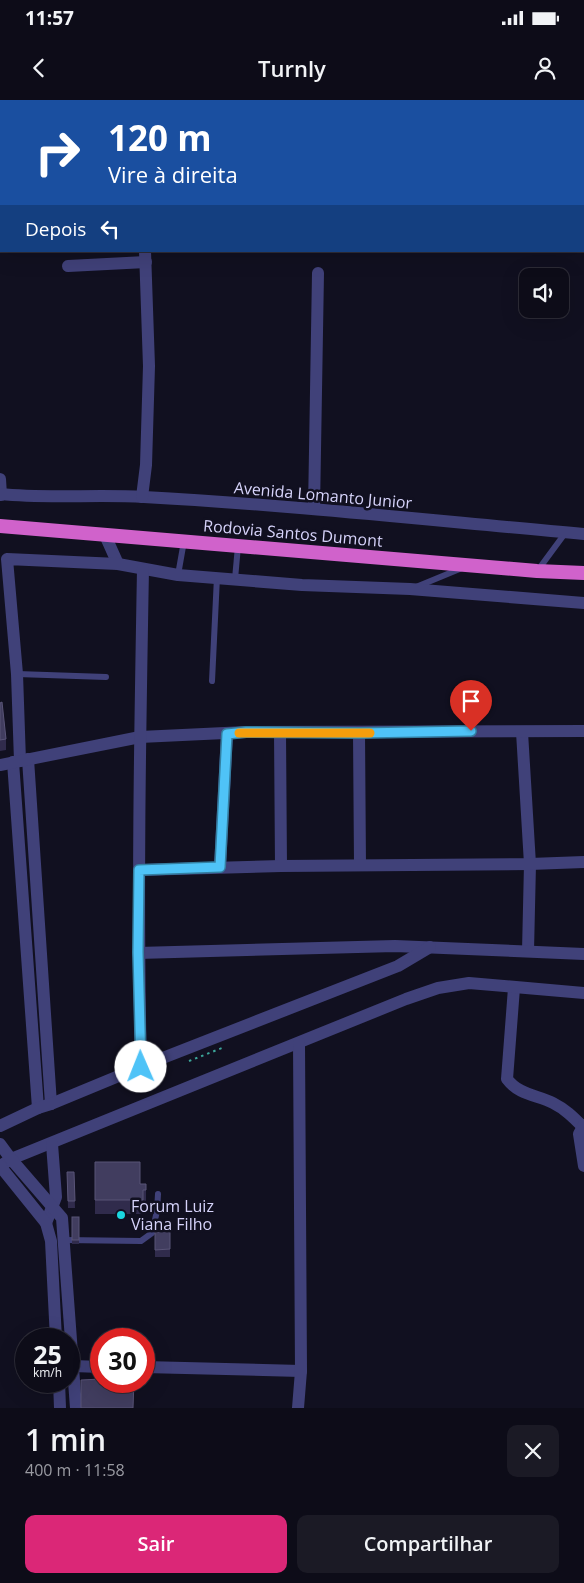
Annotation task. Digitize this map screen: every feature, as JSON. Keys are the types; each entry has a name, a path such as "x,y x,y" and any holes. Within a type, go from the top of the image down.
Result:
{"highway":[{"name":"Rodovia Santos Dumont","path":"0,526 537,571 584,573"}],"street":[{"path":"68,266 146,257 149,366 146,465 142,497"},
{"path":"314,510 318,273"},
{"path":"0,479 1,494"},
{"name":"Avenida Lomanto Junior","path":"1,494 58,497 142,497 584,534"},
{"path":"105,535 118,564"},
{"path":"38,1108 15,762 17,674 7,559 118,564 178,574 302,584 410,589 584,604"},
{"path":"141,1067 138,952 143,569"},
{"path":"15,762 140,737 246,732 584,731"},
{"path":"280,732 281,866"},
{"path":"522,732 530,864 528,951"},
{"path":"360,733 360,865"},
{"path":"220,867 227,734"},
{"path":"15,762 51,1104"},
{"path":"139,870 220,867 584,862"},
{"path":"138,952 430,947 584,954"},
{"path":"0,1126 38,1108 398,966 430,947"},
{"path":"4,1164 406,999 438,988 469,983 584,993"},
{"path":"514,988 508,1079 522,1092 565,1110 583,1125 579,1134 584,1166"},
{"path":"298,1408 301,1371 299,1043"},
{"path":"0,1144 4,1164 46,1224 51,1241 55,1328"},
{"path":"46,1224 56,1197 52,1144"},
{"path":"4,1164 62,1218 70,1328"},
{"path":"155,1368 301,1371"},
{"path":"59,1393 60,1408"},
{"path":"75,1393 76,1408"}],"lane":[{"path":"537,571 566,532"},
{"path":"178,574 184,541"},
{"path":"235,578 238,546"},
{"path":"410,589 472,565"},
{"path":"212,682 217,577"},
{"path":"17,674 106,677"},
{"path":"64,1240 141,1241 152,1234 157,1211 158,1194"}],"building":[{"path":"2,702 6,739 0,740 0,703"},
{"path":"95,1162 140,1162 140,1184 146,1184 146,1190 143,1190 143,1200 95,1200"},
{"path":"67,1172 74,1172 75,1201 68,1201"},
{"path":"72,1217 79,1217 79,1240 72,1240"},
{"path":"170,1231 170,1249 155,1250 155,1232"},
{"path":"81,1380 90,1380 90,1393 134,1393 133,1408 81,1408"}],"slow traffic":[{"path":"239,733 370,733"}],"place":[{"name":"Forum Luiz Viana Filho","path":"121,1215"}],"route":[{"path":"141,1067 138,952 139,870 220,867 227,734 246,732 360,733 471,731"}]}
